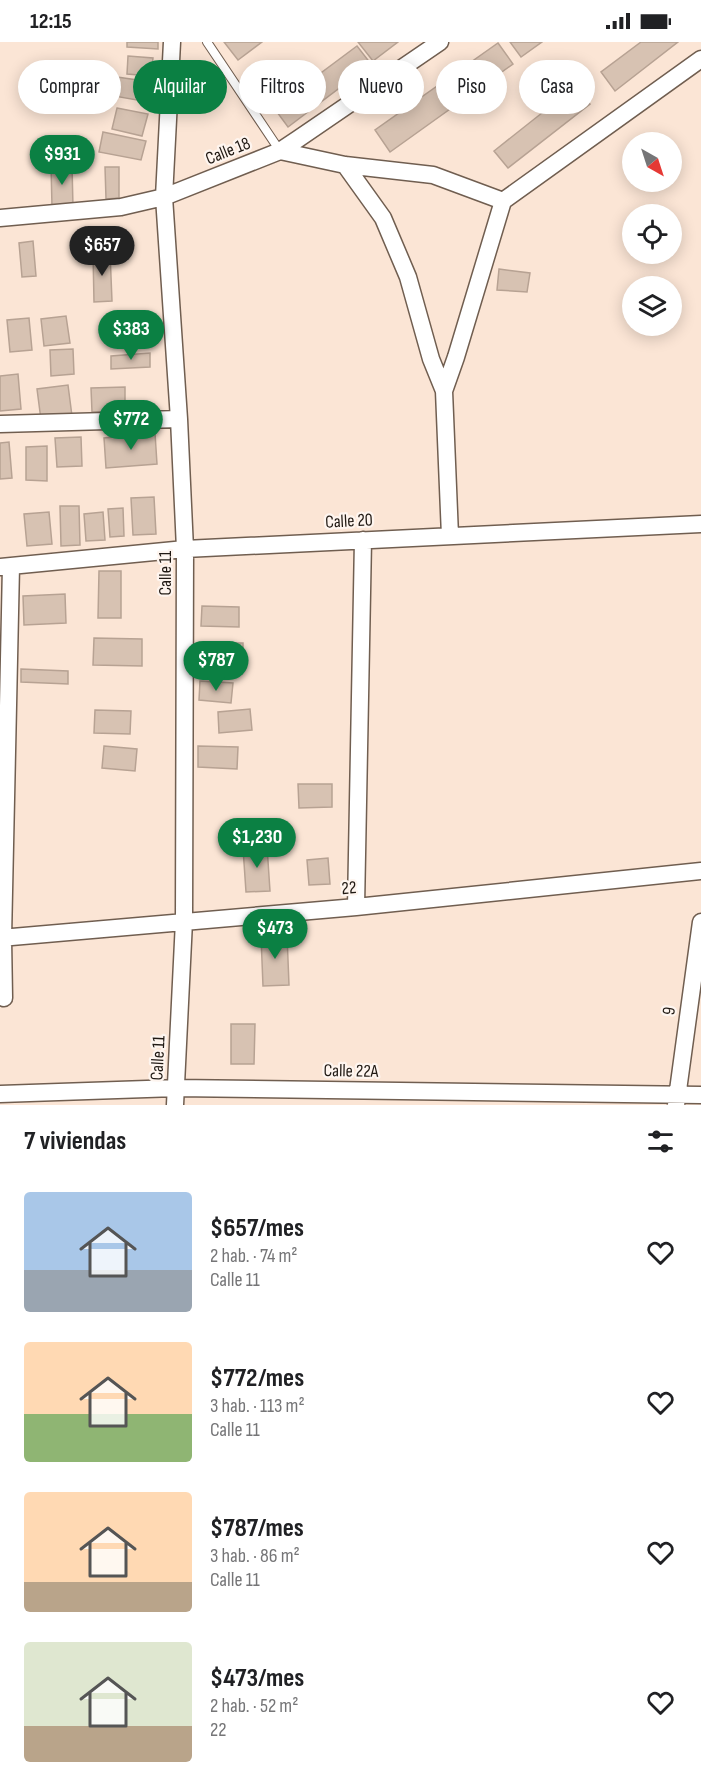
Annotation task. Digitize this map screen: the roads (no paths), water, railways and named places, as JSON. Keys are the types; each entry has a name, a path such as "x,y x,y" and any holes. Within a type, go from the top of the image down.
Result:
{"street":[{"name":"Calle 11","path":"172,42 164,197 185,549 184,921 175,1105"},
{"name":"Calle 18","path":"0,218 121,207 164,197 280,151 440,42"},
{"path":"444,390 503,201 701,58"},
{"path":"280,151 345,165 433,174 503,201"},
{"path":"345,165 383,218 408,277 431,360 444,390 450,536"},
{"path":"0,424 179,419"},
{"name":"Calle 20","path":"6,566 185,549 701,524"},
{"path":"356,907 363,540"},
{"path":"4,998 1,938 6,566"},
{"name":"22","path":"1,938 356,907 701,870"},
{"name":"9","path":"677,1100 701,921"},
{"name":"Calle 22A","path":"0,1094 176,1088 677,1100 701,1095"}],"lane":[{"path":"207,42 280,151"}]}
